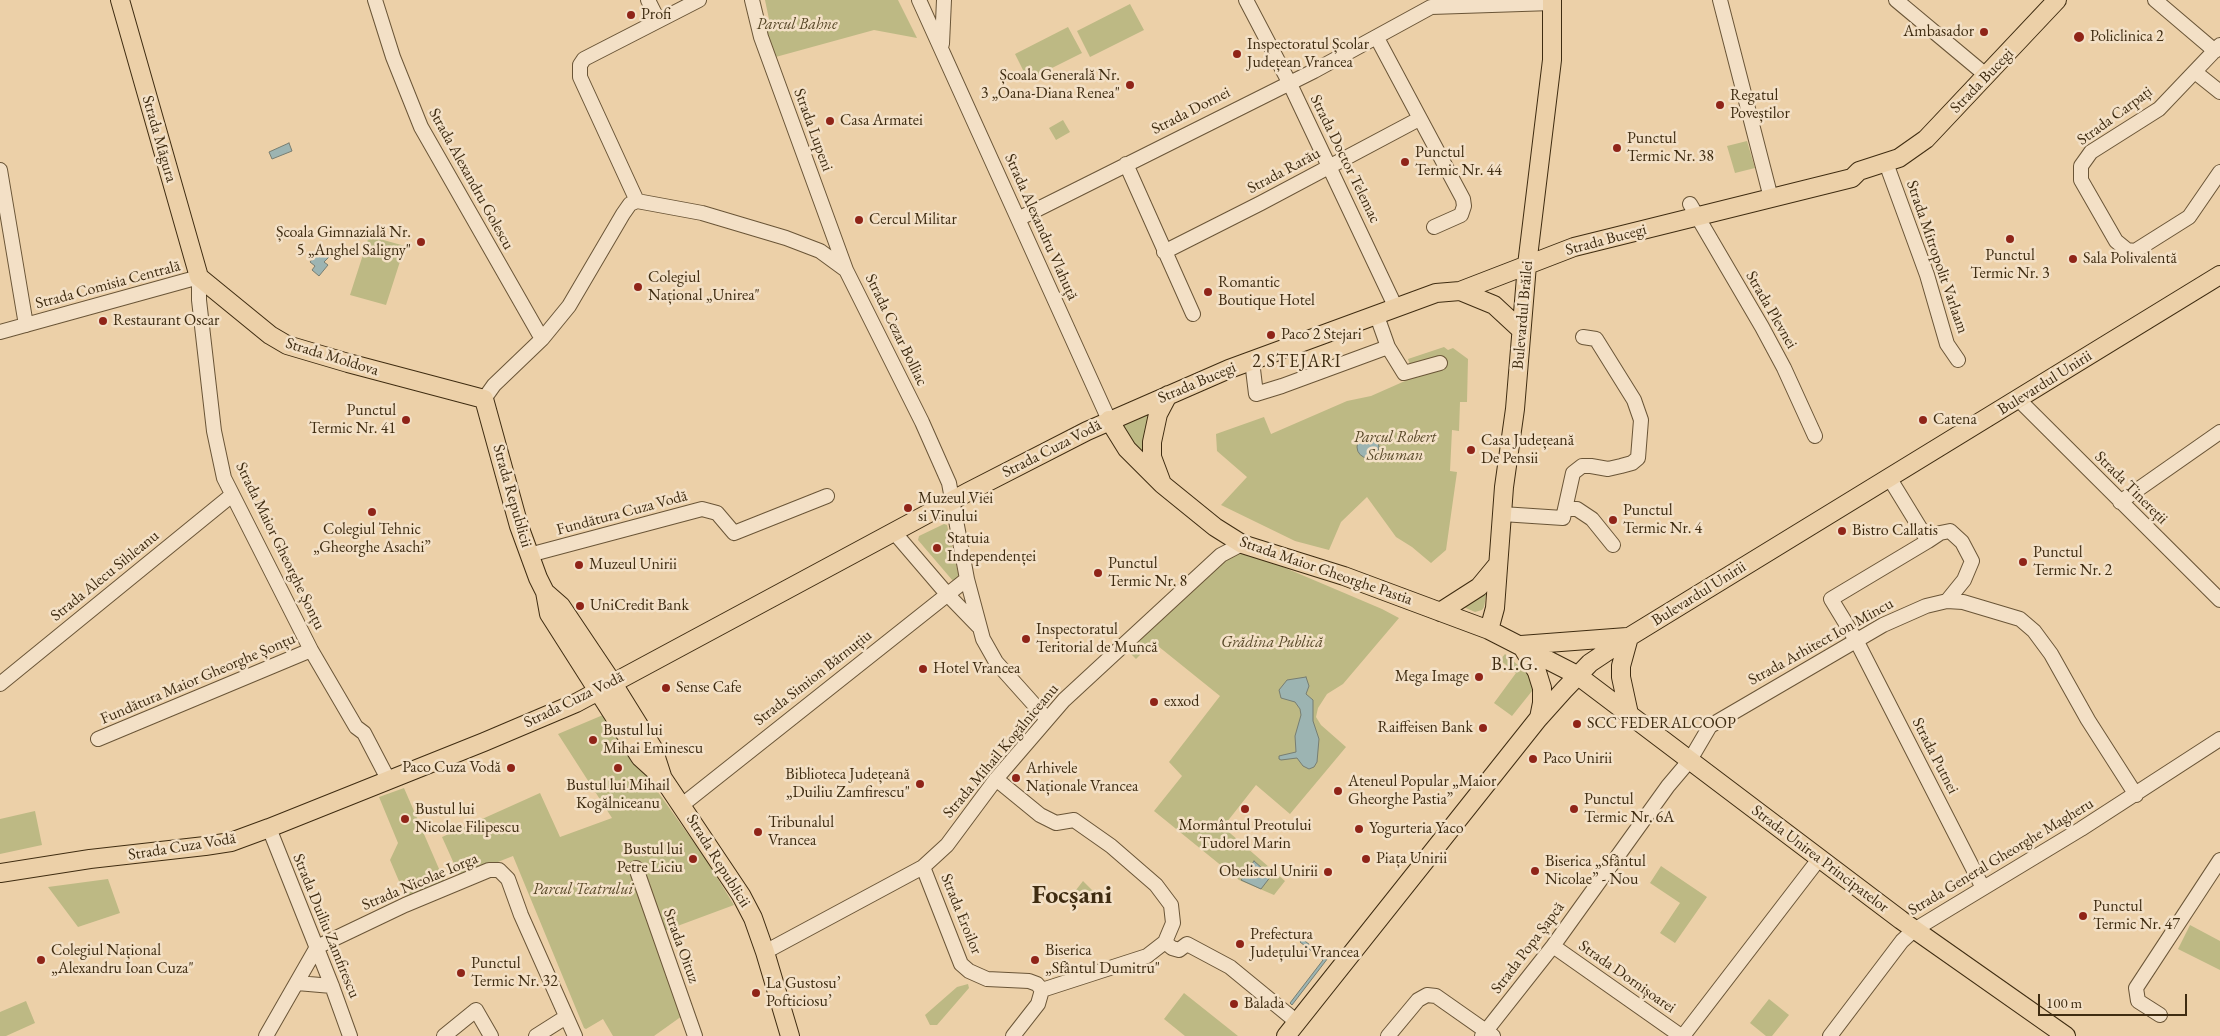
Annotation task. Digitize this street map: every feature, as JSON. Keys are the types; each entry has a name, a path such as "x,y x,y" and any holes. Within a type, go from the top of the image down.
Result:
{"main road":[{"name":"Strada Măgura","path":"120,0 199,277"},
{"name":"Strada Bucegi","path":"1109,420 1252,361 1436,293 1460,291 1591,242 1694,211 1771,198 1852,178 1859,171 1905,155 1926,139 2057,0"},
{"name":"Bulevardul Brăilei","path":"1489,630 1495,608 1502,514 1527,265 1552,60 1552,2"},
{"name":"Bulevardul Unirii","path":"1291,1029 1538,719 1590,663 1629,637 1890,479 1952,438 2019,400 2220,275"},
{"name":"Strada Moldova","path":"199,277 270,335 287,345 484,399"},
{"path":"1460,291 1494,305 1521,330"},
{"path":"1162,484 1152,457 1152,442 1158,414 1168,395"},
{"name":"Strada Republicii","path":"484,399 519,526 545,592 549,614 596,691 640,757 662,777 741,895 753,918 766,952 790,1036"},
{"name":"Strada Maior Gheorghe Pastia","path":"1109,420 1127,449 1162,484 1215,527 1242,544 1344,576 1489,630 1577,676"},
{"name":"Strada Cuza Vodă","path":"0,873 231,842 484,742 570,705 893,531 1109,420"},
{"path":"1440,612 1479,587 1498,564"},
{"name":"Strada Republicii","path":"545,592 561,606 654,748 662,777"},
{"path":"1538,719 1542,703 1542,688 1537,672 1520,645 1629,637 1621,677 1629,714"},
{"name":"Strada Unirea Principatelor","path":"1577,676 1914,930 2066,1036"}],"street":[{"name":"Strada Alexandru Golescu","path":"375,0 393,57 421,127 542,339"},
{"path":"648,0 658,20"},
{"path":"484,399 494,385 542,339 569,306 623,214 630,204 638,201 580,77 580,65 584,59 698,0"},
{"name":"Strada Lupeni","path":"752,0 761,37 846,270"},
{"name":"Strada Alexandru Vlahuță","path":"919,0 1109,420"},
{"name":"Strada Alexandru Vlahuță","path":"942,48 944,0"},
{"name":"Strada Doctor Telemac","path":"1246,0 1289,82 1328,167 1374,258 1396,308"},
{"path":"1720,0 1771,198"},
{"path":"1896,0 1987,76"},
{"path":"2155,0 2217,48"},
{"name":"Strada Dornei","path":"1018,218 1377,38 1431,4 1552,2"},
{"path":"1377,38 1458,187 1464,206 1461,215 1434,227"},
{"name":"Strada Carpați","path":"2217,48 2158,109 2091,152 2080,166 2082,180 2116,241 2127,250 2136,251 2189,217 2220,172"},
{"path":"2195,72 2220,92"},
{"name":"Strada Rarău","path":"1164,252 1420,119"},
{"name":"Strada Mitropolit Varlaam","path":"1886,163 1926,275 1947,344 1958,360"},
{"path":"1126,164 1193,314"},
{"name":"Strada Comisia Centrală","path":"0,170 26,325"},
{"name":"Strada Cezar Bolliac","path":"638,201 702,213 786,238 820,251 846,270 922,422 949,483 967,579 979,626"},
{"name":"Strada Plevnei","path":"1694,211 1762,327 1784,368 1815,436"},
{"name":"Strada Comisia Centrală","path":"0,332 199,277"},
{"name":"Strada Maior Gheorghe Șonțu","path":"199,277 199,300 214,431 220,466 232,495 311,650 356,727 364,733 388,779"},
{"path":"1377,316 1388,347 1404,372 1440,363"},
{"path":"1502,514 1564,518 1573,473 1582,466 1608,469 1621,466 1638,458 1641,420 1634,400 1596,339 1583,337"},
{"path":"1252,361 1256,394 1388,347"},
{"name":"Strada Tinereții","path":"2019,400 2220,600"},
{"path":"2120,502 2220,432"},
{"path":"1890,479 1928,541 1940,533 1950,531 1962,542 1972,562 1964,580 1947,601"},
{"name":"Strada Alecu Sihleanu","path":"0,684 232,495"},
{"name":"Fundătura Cuza Vodă","path":"529,555 702,510 717,512 734,533 827,496"},
{"path":"1565,508 1577,509 1592,519 1613,545"},
{"path":"893,531 947,594 979,626 996,662 1047,719"},
{"name":"Strada Putnei","path":"1928,541 1831,599 1856,640 1983,888"},
{"name":"Strada Mihail Kogălniceanu","path":"766,952 923,867 946,845 996,779 1047,719 1110,656 1220,555 1242,544"},
{"name":"Strada Simion Bărnuțiu","path":"682,805 967,579"},
{"name":"Strada Arhitect Ion Mincu","path":"1690,760 1710,726 1752,700 1900,617 1926,606 1947,601 1963,602 2020,619 2034,631 2051,654 2088,720 2136,795"},
{"name":"Fundătura Maior Gheorghe Șonțu","path":"98,739 311,650"},
{"name":"Strada General Gheorghe Magheru","path":"1830,1036 1902,941 1914,930 2136,795 2220,739"},
{"name":"Strada Popa Șapcă","path":"1487,1034 1668,786 1690,760"},
{"path":"996,779 1040,815 1056,823 1074,820 1111,846 1156,885 1171,906 1173,923 1165,942 1147,956 1042,990 1038,1004 1013,1036"},
{"name":"Strada Duiliu Zamfirescu","path":"269,828 317,947 350,1036"},
{"path":"1682,1036 1819,859"},
{"path":"2160,1015 2138,1001 2136,988 2220,860"},
{"name":"Strada Eroilor","path":"923,867 961,964 969,971 987,979 1030,981 1042,990"},
{"name":"Strada Oituz","path":"636,868 695,1036"},
{"name":"Strada Nicolae Iorga","path":"317,947 405,905 489,870 498,870 508,879 521,915 566,1017"},
{"path":"1165,942 1172,948 1179,950 1188,944 1209,958 1230,966 1291,1029"},
{"name":"Strada Dornișoarei","path":"1553,946 1682,1036"},
{"path":"266,1036 317,947"},
{"path":"297,983 332,986"},
{"path":"1388,1036 1418,1000 1427,994 1436,996 1487,1034"},
{"path":"444,1036 476,1010 491,1036"},
{"path":"536,1036 566,1017 575,1036"}],"green space":[{"name":"Parcul Bahne","path":"765,0 898,0 917,38 874,30 772,58 765,31 770,24"},
{"path":"1130,4 1144,30 1090,57 1077,31"},
{"path":"1068,27 1082,53 1028,80 1015,54"},
{"path":"1063,120 1070,132 1056,140 1049,128"},
{"path":"1747,141 1755,168 1735,173 1727,146"},
{"path":"369,236 405,246 386,305 350,295"},
{"name":"Parcul Robert Schuman","path":"1444,347 1448,350 1453,348 1468,359 1467,402 1460,402 1459,431 1452,430 1450,471 1457,472 1446,550 1431,563 1412,547 1396,537 1367,497 1341,522 1329,550 1295,541 1221,505 1247,477 1217,451 1216,434 1264,417 1271,434 1347,401 1371,396 1414,377 1408,359"},
{"path":"1168,395 1158,414 1162,484 1109,420"},
{"path":"944,524 947,525 959,577 953,581 918,540 919,536"},
{"name":"Grădina Publică","path":"1243,550 1399,618 1343,684 1327,694 1318,708 1316,717 1321,725 1346,747 1290,814 1256,785 1223,827 1285,881 1274,895 1239,880 1154,811 1182,776 1169,762 1220,696 1153,642 1136,659 1127,650 1215,567"},
{"path":"1487,590 1482,610 1475,612 1461,606"},
{"path":"1505,654 1533,678 1536,686 1512,716 1494,703 1516,673 1500,660"},
{"name":"Parcul Teatrului","path":"603,715 705,858 734,905 664,931 635,862 629,866 682,1016 654,1036 613,1036 603,1019 586,1029 584,1028 513,856 460,877 442,837 540,793 560,837 612,818 558,734"},
{"path":"404,788 446,885 407,900 390,860 398,843 379,797"},
{"path":"35,811 42,845 0,854 0,819"},
{"path":"1661,866 1707,897 1675,943 1660,933 1680,903 1650,883"},
{"path":"108,879 120,913 78,927 48,887"},
{"path":"1083,881 1095,893 1085,901 1076,890"},
{"path":"2190,925 2220,941 2220,970 2178,949"},
{"path":"968,984 969,988 937,1025 930,1025 925,1015 957,987"},
{"path":"1184,993 1238,1036 1185,1036 1164,1019"},
{"path":"1769,999 1789,1015 1772,1036 1766,1036 1750,1023"},
{"path":"26,1001 35,1023 6,1036 0,1036 0,1012"}],"water":[{"path":"289,143 292,151 272,159 269,152"},
{"path":"322,247 331,255 324,262 328,265 319,276 312,270 315,266 310,262"},
{"path":"1368,436 1378,443 1379,447 1372,457 1368,458 1358,451 1357,447 1364,437"},
{"path":"1306,677 1309,686 1306,694 1313,700 1313,721 1319,739 1317,762 1314,767 1309,769 1303,766 1297,758 1279,759 1279,756 1296,752 1295,736 1301,715 1300,709 1295,702 1281,698 1279,690 1287,680"},
{"path":"1254,861 1271,876 1261,889 1241,880"},
{"path":"1302,939 1328,958 1292,1005 1290,1003 1323,960 1300,942"}],"place":[{"name":"Profi","path":"631,15"},
{"name":"Ambasador","path":"1984,32"},
{"name":"Policlinica 2","path":"2079,37"},
{"name":"Inspectoratul Școlar Județean Vrancea","path":"1237,54"},
{"name":"Școala Generală Nr. 3 „Oana-Diana Renea\"","path":"1130,85"},
{"name":"Regatul Poveștilor","path":"1720,105"},
{"name":"Casa Armatei","path":"830,121"},
{"name":"Punctul Termic Nr. 38","path":"1617,148"},
{"name":"Punctul Termic Nr. 44","path":"1405,162"},
{"name":"Cercul Militar","path":"859,220"},
{"name":"Punctul Termic Nr. 3","path":"2010,239"},
{"name":"Școala Gimnazială Nr. 5 „Anghel Saligny\"","path":"421,242"},
{"name":"Sala Polivalentă","path":"2073,259"},
{"name":"Colegiul Național „Unirea\"","path":"638,287"},
{"name":"Romantic Boutique Hotel","path":"1208,292"},
{"name":"Restaurant Oscar","path":"103,321"},
{"name":"Paco 2 Stejari","path":"1271,335"},
{"name":"Punctul Termic Nr. 41","path":"406,420"},
{"name":"Catena","path":"1923,420"},
{"name":"Casa Județeană De Pensii","path":"1471,450"},
{"name":"Muzeul Viei si Vinului","path":"908,508"},
{"name":"Colegiul Tehnic „Gheorghe Asachi”","path":"372,512"},
{"name":"Punctul Termic Nr. 4","path":"1613,520"},
{"name":"Bistro Callatis","path":"1842,531"},
{"name":"Statuia Independenței","path":"937,548"},
{"name":"Punctul Termic Nr. 2","path":"2023,562"},
{"name":"Muzeul Unirii","path":"579,565"},
{"name":"Punctul Termic Nr. 8","path":"1098,573"},
{"name":"UniCredit Bank","path":"580,606"},
{"name":"Inspectoratul Teritorial de Muncă","path":"1026,639"},
{"name":"Hotel Vrancea","path":"923,669"},
{"name":"Mega Image","path":"1479,677"},
{"name":"Sense Cafe","path":"666,688"},
{"name":"exxod","path":"1154,702"},
{"name":"SCC FEDERALCOOP","path":"1577,724"},
{"name":"Raiffeisen Bank","path":"1483,728"},
{"name":"Bustul lui Mihai Eminescu","path":"593,740"},
{"name":"Paco Unirii","path":"1533,759"},
{"name":"Paco Cuza Vodă","path":"511,768"},
{"name":"Bustul lui Mihail Kogălniceanu","path":"618,768"},
{"name":"Arhivele Naționale Vrancea","path":"1016,778"},
{"name":"Biblioteca Județeană „Duiliu Zamfirescu\"","path":"920,784"},
{"name":"Ateneul Popular „Maior Gheorghe Pastia”","path":"1338,791"},
{"name":"Mormântul Preotului Tudorel Marin","path":"1245,809"},
{"name":"Punctul Termic Nr. 6A","path":"1574,809"},
{"name":"Bustul lui Nicolae Filipescu","path":"405,819"},
{"name":"Yogurteria Yaco","path":"1359,829"},
{"name":"Tribunalul Vrancea","path":"758,832"},
{"name":"Bustul lui Petre Liciu","path":"693,859"},
{"name":"Piața Unirii","path":"1366,859"},
{"name":"Biserica „Sfântul Nicolae” - Nou","path":"1535,871"},
{"name":"Obeliscul Unirii","path":"1328,872"},
{"name":"Punctul Termic Nr. 47","path":"2083,916"},
{"name":"Prefectura Județului Vrancea","path":"1240,944"},
{"name":"Colegiul Național „Alexandru Ioan Cuza\"","path":"41,960"},
{"name":"Biserica „Sfântul Dumitru\"","path":"1035,960"},
{"name":"Punctul Termic Nr. 32","path":"461,973"},
{"name":"La Gustosu’ Pofticiosu’","path":"756,993"},
{"name":"Balada","path":"1234,1004"}],"district":[{"name":"2 STEJARI","path":"1297,362"},
{"name":"B.I.G.","path":"1515,665"},
{"name":"Focșani","path":"1072,896"}]}
